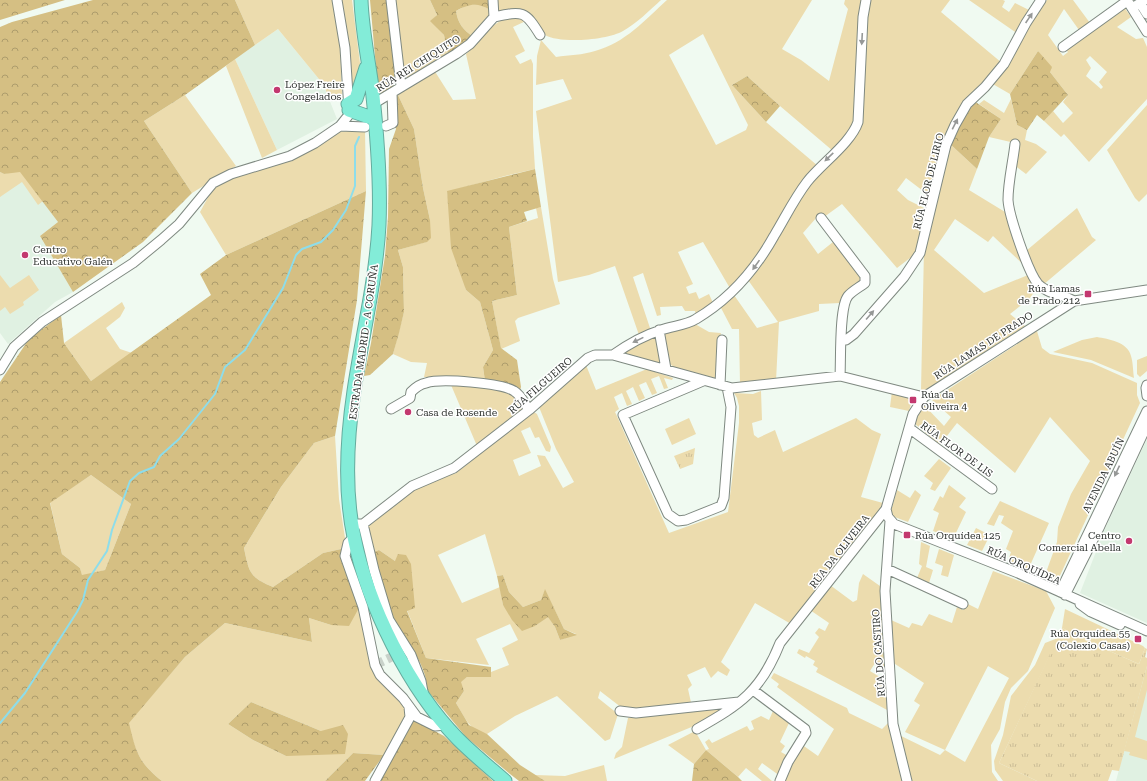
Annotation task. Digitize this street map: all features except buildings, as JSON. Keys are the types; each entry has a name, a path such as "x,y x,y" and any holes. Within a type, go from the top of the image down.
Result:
{"highway":[{"name":"ESTRADA MADRID - A CORUÑA","path":"362,0 373,104 370,123 380,182 379,227 352,415 348,468 349,498 372,596 386,632 407,670 446,725 476,757 505,781"},
{"path":"368,60 356,99 349,107 370,123"}],"street":[{"path":"0,370 14,347 42,322 133,263 161,240 179,224 213,183 231,174 290,156 315,143 340,126 348,116 349,107 344,48 336,0"},
{"path":"390,0 401,86"},
{"path":"492,0 494,17 509,14 522,14 530,18 540,35"},
{"path":"613,355 625,347 659,330 695,320 732,293 749,275 764,254 794,201 807,182 823,163 851,136 858,122 863,17 866,0"},
{"name":"RÚA FLOR DE LIRIO","path":"842,340 846,340 854,334 904,276 920,253 946,145 955,125 967,104 985,87 1004,64 1026,23 1041,0"},
{"path":"1134,2 1147,14"},
{"path":"1134,2 1147,32"},
{"path":"1063,47 1134,2"},
{"name":"RÚA REI CHIQUITO","path":"373,104 401,86 441,64 470,44 494,17"},
{"path":"386,126 393,123 392,93"},
{"path":"340,126 370,123"},
{"path":"1015,144 1008,200 1017,234 1027,262 1039,284 1046,290 1074,301"},
{"path":"821,218 865,276 865,283 848,296 844,303 842,314 840,376"},
{"name":"RÚA LAMAS DE PRADO","path":"924,397 1074,301 1147,290"},
{"path":"659,330 666,369"},
{"path":"703,380 623,415 668,514 678,521 686,520 721,506 724,498 731,407 724,386 722,340"},
{"name":"RÚA FILGUEIRO","path":"356,528 412,486 454,468 529,410 588,358 595,355 613,355 724,386 743,388 840,376 924,397"},
{"path":"391,409 410,398 410,392 427,382 469,382 497,384 510,389 516,392 529,410"},
{"path":"1147,385 1147,396"},
{"name":"RÚA DA OLIVEIRA","path":"697,729 739,702 753,690 765,675 780,642 886,509 909,428 918,404 924,397"},
{"name":"AVENIDA ABUÍN","path":"1066,595 1147,411"},
{"name":"AVENIDA ABUÍN","path":"1066,595 1147,426"},
{"name":"RÚA FLOR DE LIS","path":"909,428 992,489"},
{"path":"886,509 886,514 890,521"},
{"name":"RÚA ORQUÍDEA","path":"890,521 1093,605 1147,631"},
{"name":"RÚA DO CASTIRO","path":"890,521 885,591 893,724 907,781"},
{"path":"356,528 348,543 345,556 363,607 375,665 380,675 392,686 417,717 426,723 435,726 446,725"},
{"path":"887,569 963,604"},
{"name":"RÚA ORQUÍDEA","path":"1066,595 1091,612 1147,637"},
{"path":"753,690 804,729 806,733 794,750 780,781"},
{"path":"620,711 636,713 739,702"},
{"path":"375,781 410,717 409,707"}],"shaded area":[{"path":"278,29 323,84 337,119 277,150 235,59"},
{"name":"Centro Educativo Galén","path":"20,171 58,222 40,236 73,292 55,302 8,344 0,333 0,172 4,174"},
{"path":"1147,439 1147,623 1080,593 1104,531"},
{"path":"1147,666 1147,781 1116,781 1124,751"}],"green space":[{"path":"0,0 65,0 0,20"},
{"path":"93,0 235,0 255,45 185,95 144,121 192,193 143,242 73,292 40,236 58,222 20,172 4,174 0,172 0,27 12,22"},
{"path":"235,0 333,0 340,43 342,94 330,100 323,84 278,29 255,45"},
{"path":"341,0 352,0 361,71 357,90 352,82"},
{"path":"370,0 386,0 387,3 395,73 393,87 381,94 378,90"},
{"path":"394,0 430,0 437,15 431,21 444,35 447,51 451,55 409,79 404,70"},
{"path":"430,0 490,0 490,10 477,5 469,5 456,11 462,26 473,37 451,55 447,51 444,35 430,21 437,15"},
{"path":"495,0 661,0 638,21 623,31 607,37 596,39 572,40 552,38 543,34 539,30 533,18 499,12 496,8"},
{"path":"667,0 812,0 782,49 801,60 829,81 848,9 844,4 845,0 864,0 856,121 849,136 833,151 747,76 732,85 766,122 818,166 761,255 731,290 703,242 678,252 693,284 686,287 689,294 696,292 699,299 709,294 713,303 696,316 695,311 685,311 682,306 660,307 661,315 657,316 643,273 633,277 651,331 639,335 615,266 589,275 558,282 536,111 572,99 563,79 536,85 537,56 541,40 556,57 586,53 606,47 625,37","holes":["703,34 748,125 746,130 716,145 669,55"]},
{"path":"869,0 950,0 941,12 1002,63 963,105 931,197 906,178 897,190 908,200 928,210 924,230 913,261 910,258 897,268 842,204 824,217 817,217 803,233 818,254 833,242 861,276 860,280 840,303 819,304 819,311 779,322 776,381 740,385 739,329 732,329 720,306 734,295 757,328 778,322 748,280 786,219 822,167 858,130"},
{"path":"969,0 1003,0 1005,1 1002,7 1009,12 1015,3 1029,10 1018,34"},
{"path":"1047,0 1073,0 1090,23 1079,30 1064,9 1048,35 1063,56 1068,52 1066,50 1076,41 1114,16 1124,7 1131,17 1117,27 1136,39 1143,38 1147,47 1147,99 1089,162 1064,134 1061,137 1044,121 1053,111 1063,123 1073,113 1063,102 1068,95 1050,72 1038,51 1010,94 991,83 1033,18","holes":["1090,56 1107,72 1099,82 1103,87 1101,89 1086,76 1091,68 1086,60"]},
{"path":"469,4 482,5 490,10 490,15 473,37 462,26 456,11"},
{"path":"515,15 528,20 513,27 525,51 515,56 520,64 531,59 533,64 533,137 535,169 447,192 466,290 480,302 493,350 483,367 485,381 424,377 427,363 411,362 393,354 404,312 403,267 398,250 426,242 430,220 423,188 414,129 398,95 407,86 434,70 453,100 476,99 466,54 499,21"},
{"path":"1038,51 1052,67 1050,72 1068,95 1044,121 1037,115 1027,130 1017,125 1010,94"},
{"path":"235,59 277,150 262,158 226,66"},
{"path":"747,76 780,106 766,122 732,85"},
{"path":"185,95 236,166 192,193 144,121"},
{"path":"398,95 414,129 423,188 430,220 431,238 427,242 398,250 403,267 404,312 399,333 393,354 370,375 364,376 371,343 385,256 388,217 389,149 396,129 394,123 393,96"},
{"path":"1011,99 1017,125 1027,130 1025,140 1036,144 1047,152 1026,174 1014,165 1015,143 989,137 1001,119 979,104 984,100 1004,113"},
{"path":"974,101 1001,119 989,137 977,169 949,143"},
{"path":"1147,105 1147,194 1139,202 1135,198 1107,150"},
{"path":"365,130 366,191 226,255 200,212 212,190 222,181 337,132"},
{"path":"949,143 977,169 969,190 1010,215 1027,268 993,236 988,242 955,219 934,250 984,293 1028,275 1038,287 1029,299 1010,314 1025,326 926,390 921,390 924,249"},
{"path":"535,169 541,207 524,212 527,221 509,227 517,295 492,301 501,348 517,360 521,387 520,390 485,381 483,367 493,350 480,302 466,290 451,248 447,191"},
{"path":"20,171 43,201 38,205 22,182 0,197 0,172 4,174"},
{"path":"366,191 357,300 335,436 314,443 281,487 244,548 251,573 259,580 273,587 323,553 341,549 360,606 349,626 331,625 309,618 312,642 225,623 185,657 129,723 139,756 148,768 162,781 0,781 0,382 29,339 61,315 64,343 91,381 211,295 200,274 226,255","holes":["91,475 131,504 105,570 82,575 80,568 62,554 50,503"]},
{"path":"541,207 553,279 560,304 518,318 515,321 520,341 501,349 492,301 517,295 509,227 538,218 536,208"},
{"path":"1077,208 1092,237 1096,240 1043,285 1026,251"},
{"path":"0,275 10,288 29,275 39,290 23,302 24,305 10,314 5,307 0,311"},
{"path":"122,302 125,308 120,317 106,328 120,349 132,353 91,381 64,343"},
{"path":"695,324 709,332 721,333 717,347 717,377 715,380 675,368 670,364 663,334"},
{"path":"1037,331 1042,348 1050,354 1092,363 1137,383 1137,395 1140,403 1057,582 1044,578 1057,542 1058,527 1071,494 1090,461 1050,417 1015,473 957,423 940,445 914,423 924,405 944,426 951,417 932,400"},
{"path":"655,335 658,337 664,365 626,355 624,351"},
{"path":"1097,337 1117,342 1126,347 1132,358 1134,378 1091,360 1053,352 1082,340"},
{"path":"1147,356 1147,371 1140,377 1137,374 1137,360"},
{"path":"586,365 596,390 647,369 673,378 672,380 664,378 668,388 664,389 659,376 651,379 657,393 652,395 646,382 639,385 645,398 639,401 633,387 626,391 632,404 627,406 622,393 614,397 619,409 615,412 669,533 728,512 739,423 739,406 734,393 753,394 761,391 762,420 752,423 754,435 758,438 775,430 783,452 856,418 872,430 881,434 861,497 883,503 881,509 791,624 755,603 721,662 730,670 727,676 718,671 711,678 705,667 687,675 692,685 688,689 692,707 626,711 600,691 598,698 618,714 610,739 605,741 557,696 515,716 487,734 481,733 468,723 456,703 464,691 460,682 467,677 491,677 491,672 509,665 502,648 518,640 510,624 476,639 489,665 426,658 407,610 395,561 379,550 371,553 366,527 417,487 456,473 534,412 537,414 551,447 550,452 546,451 539,437 535,438 530,427 521,431 531,453 513,460 519,476 541,466 537,455 545,456 563,488 574,482 556,449 539,407","holes":["485,534 497,576 503,575 509,592 523,607 541,600 545,590 564,629 576,634 560,640 555,627 548,616 535,626 503,605 500,587 462,603 438,555"]},
{"path":"451,385 488,386 507,390 515,394 520,399 523,411 477,446"},
{"path":"892,391 913,397 909,411 890,407"},
{"path":"689,418 696,434 672,445 665,429"},
{"path":"335,436 339,499 345,538 341,549 323,553 273,587 259,580 251,573 244,548 281,487 314,443"},
{"path":"695,448 693,464 680,469 674,456"},
{"path":"939,459 951,468 935,491 930,489 933,483 924,476"},
{"path":"91,475 131,504 105,570 82,576 80,568 62,554 50,502"},
{"path":"949,485 966,498 959,507 966,512 953,539 933,531 939,513 933,510 940,496 943,498"},
{"path":"897,490 910,498 915,490 921,495 908,522 892,516 891,511"},
{"path":"1000,501 1049,523 1028,570 1008,561 1011,552 1006,549 1013,531 1001,523 1004,516 999,515 994,526 987,524"},
{"path":"976,528 990,535 982,551 967,545"},
{"path":"921,542 930,546 926,567 933,570 929,583 917,578 922,566 919,564"},
{"path":"939,549 954,555 948,577 941,575 943,566 935,563"},
{"path":"379,550 395,561 398,554 406,555 411,564 415,608 407,611 426,658 491,667 491,677 467,677 461,682 464,691 456,703 469,725 487,734 520,765 545,781 519,781 466,737 427,690 426,680 419,660 385,606 371,553"},
{"path":"993,571 1046,591 1055,608 1028,671 1011,688 1005,702 1000,729 991,745 992,772 998,781 908,781 897,734 940,755 945,750 905,732 920,705 914,701 924,683 892,662 891,620 909,628 912,623 922,626 929,614 952,623 957,607 963,610 966,603 978,609","holes":["988,666 1009,678 965,762 945,750"]},
{"path":"863,574 880,586 885,626 887,670 875,663 870,671 888,682 889,711 816,672 818,668 813,665 815,661 806,656 805,658 797,653 799,649 809,653 819,637 815,633 819,628 825,631 829,623 810,610 830,585 853,602 857,600 859,583"},
{"path":"503,575 509,592 523,607 541,600 545,589 564,629 577,635 560,640 555,627 548,617 535,626 522,631 512,620 503,605 497,576"},
{"path":"360,606 370,659 403,702 407,712 384,755 353,753 325,781 162,781 143,762 133,742 128,723 185,657 225,623 312,642 309,618 331,625","holes":["251,702 321,731 286,756 253,740 228,724"]},
{"path":"1065,609 1143,646 1145,648 1139,664 1062,628"},
{"path":"1062,628 1139,664 1145,648 1147,649 1145,657 1147,658 1147,666 1119,771 1112,770 1108,781 1037,781 999,763"},
{"path":"1058,638 999,763 1037,781 1003,781 995,770 994,761 1003,735 1011,696 1035,665 1045,643"},
{"path":"1147,666 1147,690 1135,737 1147,741 1147,760 1129,755 1130,752 1124,751"},
{"path":"774,673 847,708 849,713 882,729 889,722 906,781 781,781 801,744 818,756 834,729 777,687 779,684 771,678"},
{"path":"251,702 321,731 343,725 348,734 345,754 286,756 253,740 228,724"},
{"path":"725,708 694,726 614,759 616,753 622,747 628,718 688,710"},
{"path":"773,711 789,723 780,742 785,746 781,752 788,756 780,776 762,763 758,769 772,781 762,781 746,768 738,777 706,750 709,749 705,742 709,739 712,743 747,726 750,731 754,729 751,721 761,716 769,720"},
{"path":"414,720 444,736 493,781 376,781"},
{"path":"695,731 706,750 694,764 668,745"},
{"path":"706,750 742,781 692,781 694,764"},
{"path":"353,753 384,755 365,781 325,781"},
{"path":"604,765 607,781 545,781 535,775 565,776"}],"waterway":[{"path":"0,723 25,693 77,612 83,600 88,580 107,551 112,530 130,481 139,473 154,467 160,456 179,439 215,394 225,367 245,350 283,288 296,255 302,249 321,242 333,230 346,210 355,186 355,146 359,137"}],"tunnel":[{"path":"375,665 402,652"}],"place":[{"name":"López Freire Congelados","path":"277,90"},
{"name":"Centro Educativo Galén","path":"25,255"},
{"name":"Rúa Lamas de Prado 212","path":"1088,294"},
{"name":"Rúa da Oliveira 4","path":"913,400"},
{"name":"Casa de Rosende","path":"408,412"},
{"name":"Rúa Orquídea 125","path":"907,535"},
{"name":"Centro Comercial Abella","path":"1129,541"},
{"name":"Rúa Orquídea 55 (Colexio Casas)","path":"1138,639"}]}
